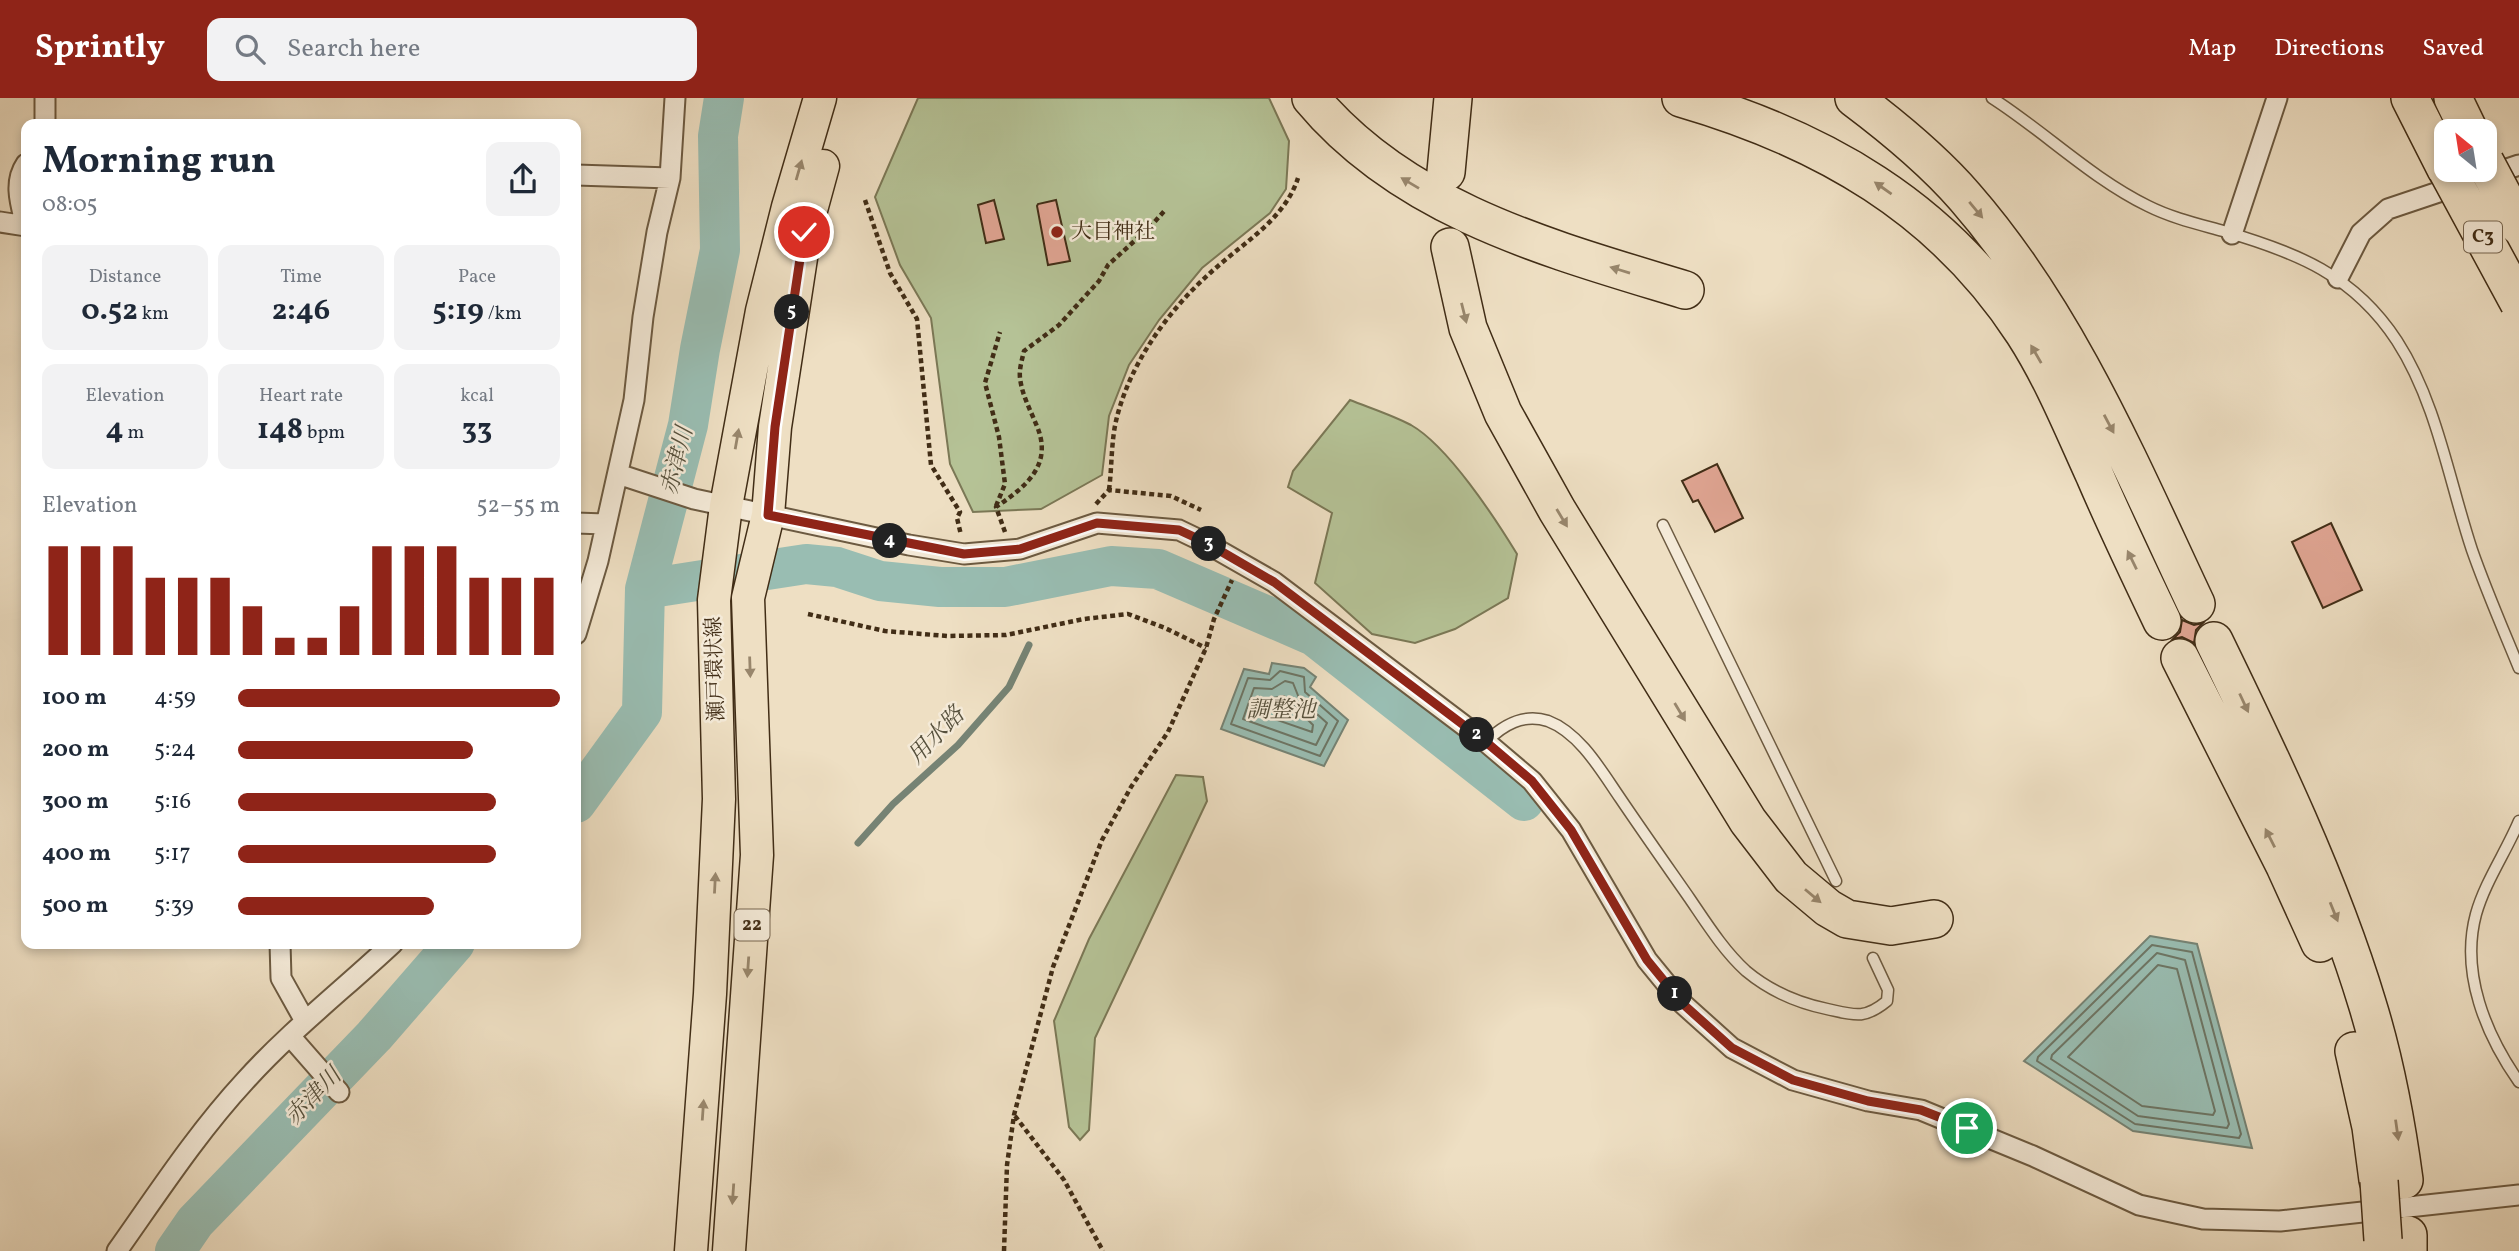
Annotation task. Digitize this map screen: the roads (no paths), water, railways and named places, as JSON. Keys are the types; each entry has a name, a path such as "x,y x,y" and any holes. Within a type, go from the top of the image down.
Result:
{"highway":[{"path":"1311,98 1343,133 1372,158 1438,199 1524,239 1685,290"},
{"path":"1446,172 1453,98"},
{"path":"1681,98 1783,132 1849,165 1912,209 1974,268 2000,300 2042,364 2162,621"},
{"path":"1854,98 1929,160 1995,233 2025,275 2076,360 2116,436 2196,604"},
{"name":"C3","path":"2409,98 2434,146"},
{"path":"2452,98 2465,119"},
{"path":"2459,98 2467,119"},
{"name":"C3","path":"2497,169 2519,226"},
{"name":"C3","path":"2453,182 2519,303"},
{"path":"1450,247 1468,328 1503,413 1558,510 1748,821 1791,877 1828,908 1847,919 1891,926 1934,919"},
{"path":"2214,642 2309,851 2350,952 2383,1060 2396,1121 2391,1180 2396,1244"},
{"path":"2180,658 2302,901 2326,958 2391,1180"}],"main road":[{"name":"瀬戸環状線","path":"691,1251 710,994 719,799 714,600 726,506 762,311 788,207 820,98"},
{"name":"瀬戸環状線","path":"729,1251 757,855 747,598 768,515 775,427 804,232 841,98"}],"street":[{"path":"45,119 46,98"},
{"path":"581,617 598,561 634,400 643,317 657,232 670,178 675,98"},
{"path":"2232,234 2277,98"},
{"path":"21,171 21,202"},
{"path":"581,175 670,178"},
{"path":"2338,278 2361,233 2388,209 2462,182"},
{"path":"0,222 21,225"},
{"path":"618,474 694,499 964,554 1012,550 1097,523 1179,530 1240,560 1274,582 1486,742 1532,781 1571,830 1647,960 1683,1004 1732,1048 1793,1080 1868,1101 1921,1110 2033,1156 2139,1205 2203,1219 2280,1221 2519,1195"},
{"path":"581,523 605,524"},
{"path":"280,949 281,978 305,1021"},
{"path":"117,1251 191,1146 245,1081 294,1043 305,1021 386,949"},
{"path":"294,1043 339,1092"}],"lane":[{"path":"1992,98 2122,192 2180,219 2296,255 2338,278 2359,295 2397,341 2412,367 2425,399 2473,551 2519,668"},
{"path":"1663,525 1836,881"},
{"path":"1486,742 1509,724 1521,719 1536,718 1550,722 1573,738 1597,765 1718,939 1746,970 1774,990 1803,1004 1860,1016 1875,1011 1887,1001 1888,990 1873,958"},
{"path":"2519,821 2476,916 2472,946 2474,979 2485,1024 2519,1082"}],"water":[{"name":"調整池","path":"1272,663 1304,668 1316,677 1310,687 1348,720 1324,766 1221,729 1244,669 1269,674"},
{"path":"2150,936 2197,944 2252,1148 2133,1131 2024,1061"}],"waterway":[{"name":"赤津川","path":"581,796 642,712 645,589 688,425 720,250 718,136 724,98"},
{"path":"645,589 806,564 837,567 880,581 940,587 1005,587 1111,566 1158,569 1314,636 1524,801"},
{"name":"用水路","path":"858,843 893,804 958,745 1009,687 1029,645"},
{"name":"赤津川","path":"175,1251 195,1222 374,1036 450,949"}],"place":[{"name":"大目神社","path":"1057,232"}]}
